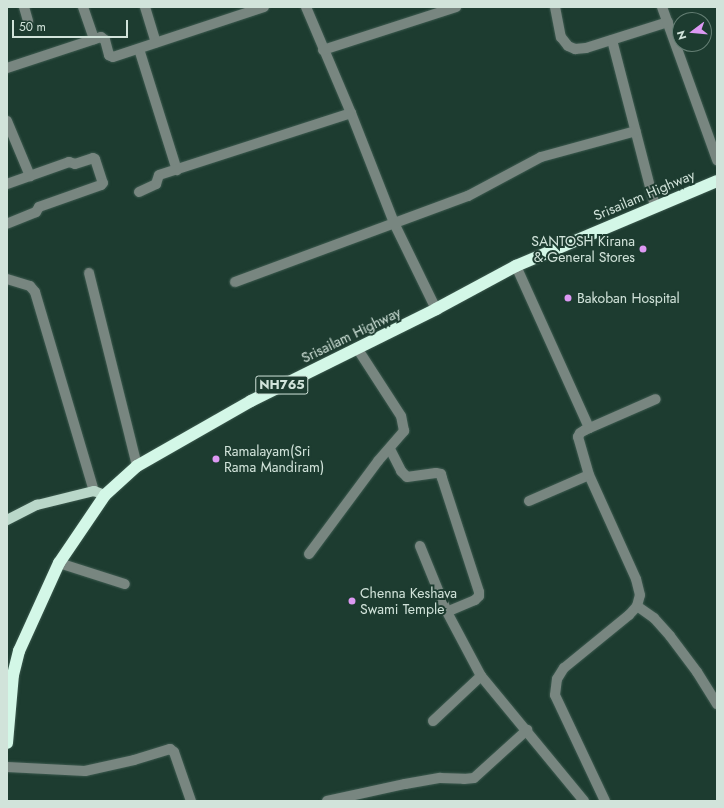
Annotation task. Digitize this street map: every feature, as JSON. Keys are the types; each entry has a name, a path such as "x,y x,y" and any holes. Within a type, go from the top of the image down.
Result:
{"highway":[{"name":"Srisailam Highway","path":"7,743 13,675 19,651 59,563 100,493 138,466 250,401 436,309 516,266 717,181"}],"main road":[{"path":"7,520 37,505 100,493"}],"street":[{"path":"24,7 28,21"},
{"path":"83,7 94,39"},
{"path":"145,7 156,42"},
{"path":"7,68 94,39 103,38 109,55 113,57 264,7"},
{"path":"306,7 351,113 394,223 436,309"},
{"path":"422,7 425,17"},
{"path":"323,50 456,7"},
{"path":"555,7 561,37 568,46 575,49 612,40 668,22"},
{"path":"662,7 717,160"},
{"path":"612,40 655,206"},
{"path":"139,49 177,170"},
{"path":"139,192 156,184 159,175 351,113"},
{"path":"7,121 30,176"},
{"path":"235,282 468,196 541,157 636,131"},
{"path":"7,184 69,162 78,163 92,158 95,159 103,183 102,185 40,207 36,212 7,224"},
{"path":"516,266 589,428"},
{"path":"90,273 138,466"},
{"path":"7,279 30,286 35,292 100,493"},
{"path":"309,554 378,461 390,449 404,431 403,422 357,348"},
{"path":"605,801 556,695 557,679 564,668 609,632 637,606 640,595 636,579 589,475 578,437 580,433 589,428 656,399"},
{"path":"390,449 401,472 407,477 436,473 441,474 479,592 479,596 474,600 447,612"},
{"path":"529,501 589,475"},
{"path":"420,546 447,612 481,676 584,801"},
{"path":"59,563 125,584"},
{"path":"637,606 654,618 670,636 697,672 717,704"},
{"path":"432,721 481,676"},
{"path":"327,801 440,778 474,778 527,730"},
{"path":"7,767 85,771 134,760 170,749 174,752 191,801"}],"place":[{"name":"SANTOSH Kirana & General Stores","path":"643,249"},
{"name":"Bakoban Hospital","path":"568,298"},
{"name":"Ramalayam(Sri Rama Mandiram)","path":"216,459"},
{"name":"Chenna Keshava Swami Temple","path":"352,601"}]}
